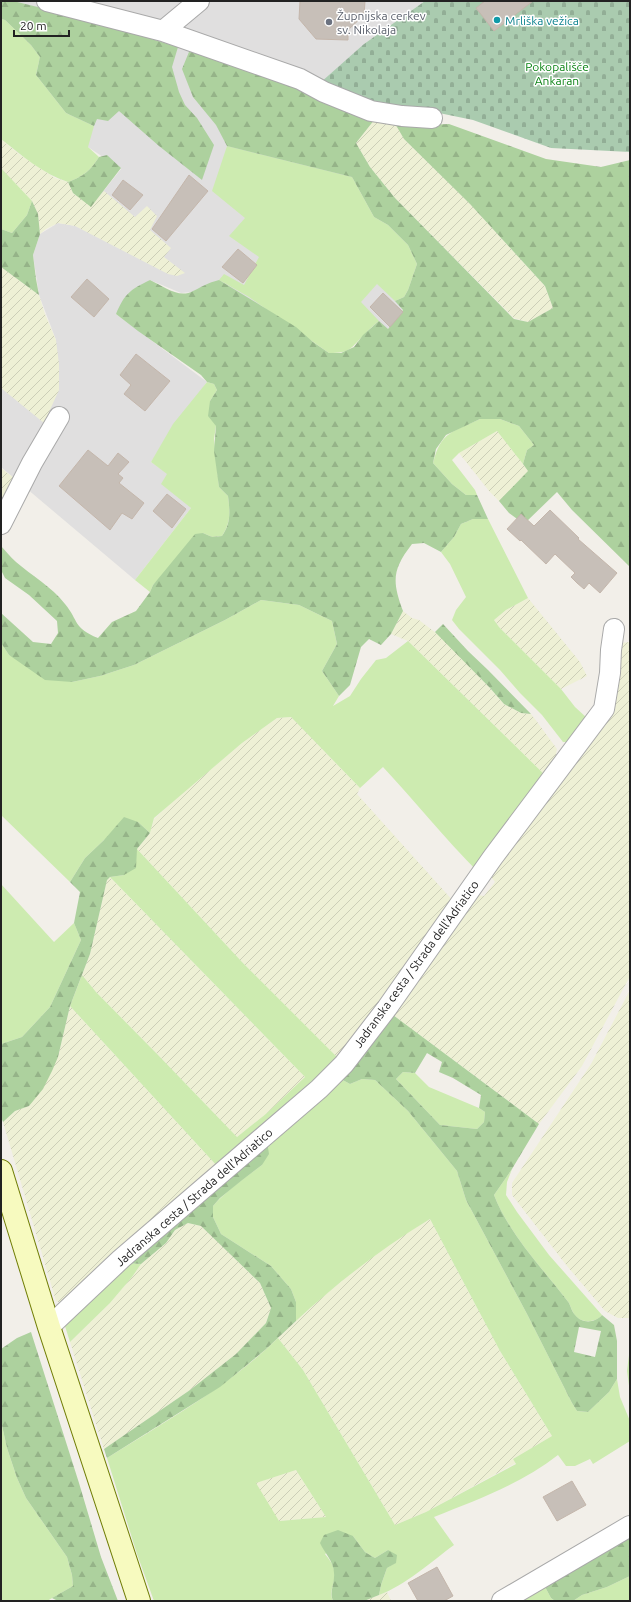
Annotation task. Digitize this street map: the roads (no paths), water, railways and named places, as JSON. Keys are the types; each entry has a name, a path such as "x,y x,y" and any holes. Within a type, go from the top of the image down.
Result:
{"main road":[{"path":"1,1172 49,1327 139,1601"}],"street":[{"path":"47,1 163,31 300,79 324,92 371,111 402,116 432,118"},
{"path":"163,31 199,1"},
{"path":"1,524 32,463 58,418"},
{"name":"Jadranska cesta / Strada dell'Adriatico","path":"49,1327 121,1259 319,1089 344,1064 387,1008 493,857 604,709 610,673 614,629"},
{"path":"502,1601 630,1526"}],"place":[{"name":"Mrliška vežica","path":"497,20"},
{"name":"Župnijska cerkev sv. Nikolaja","path":"329,22"}],"park label":[{"name":"Pokopališče Ankaran","path":"557,73"}]}
